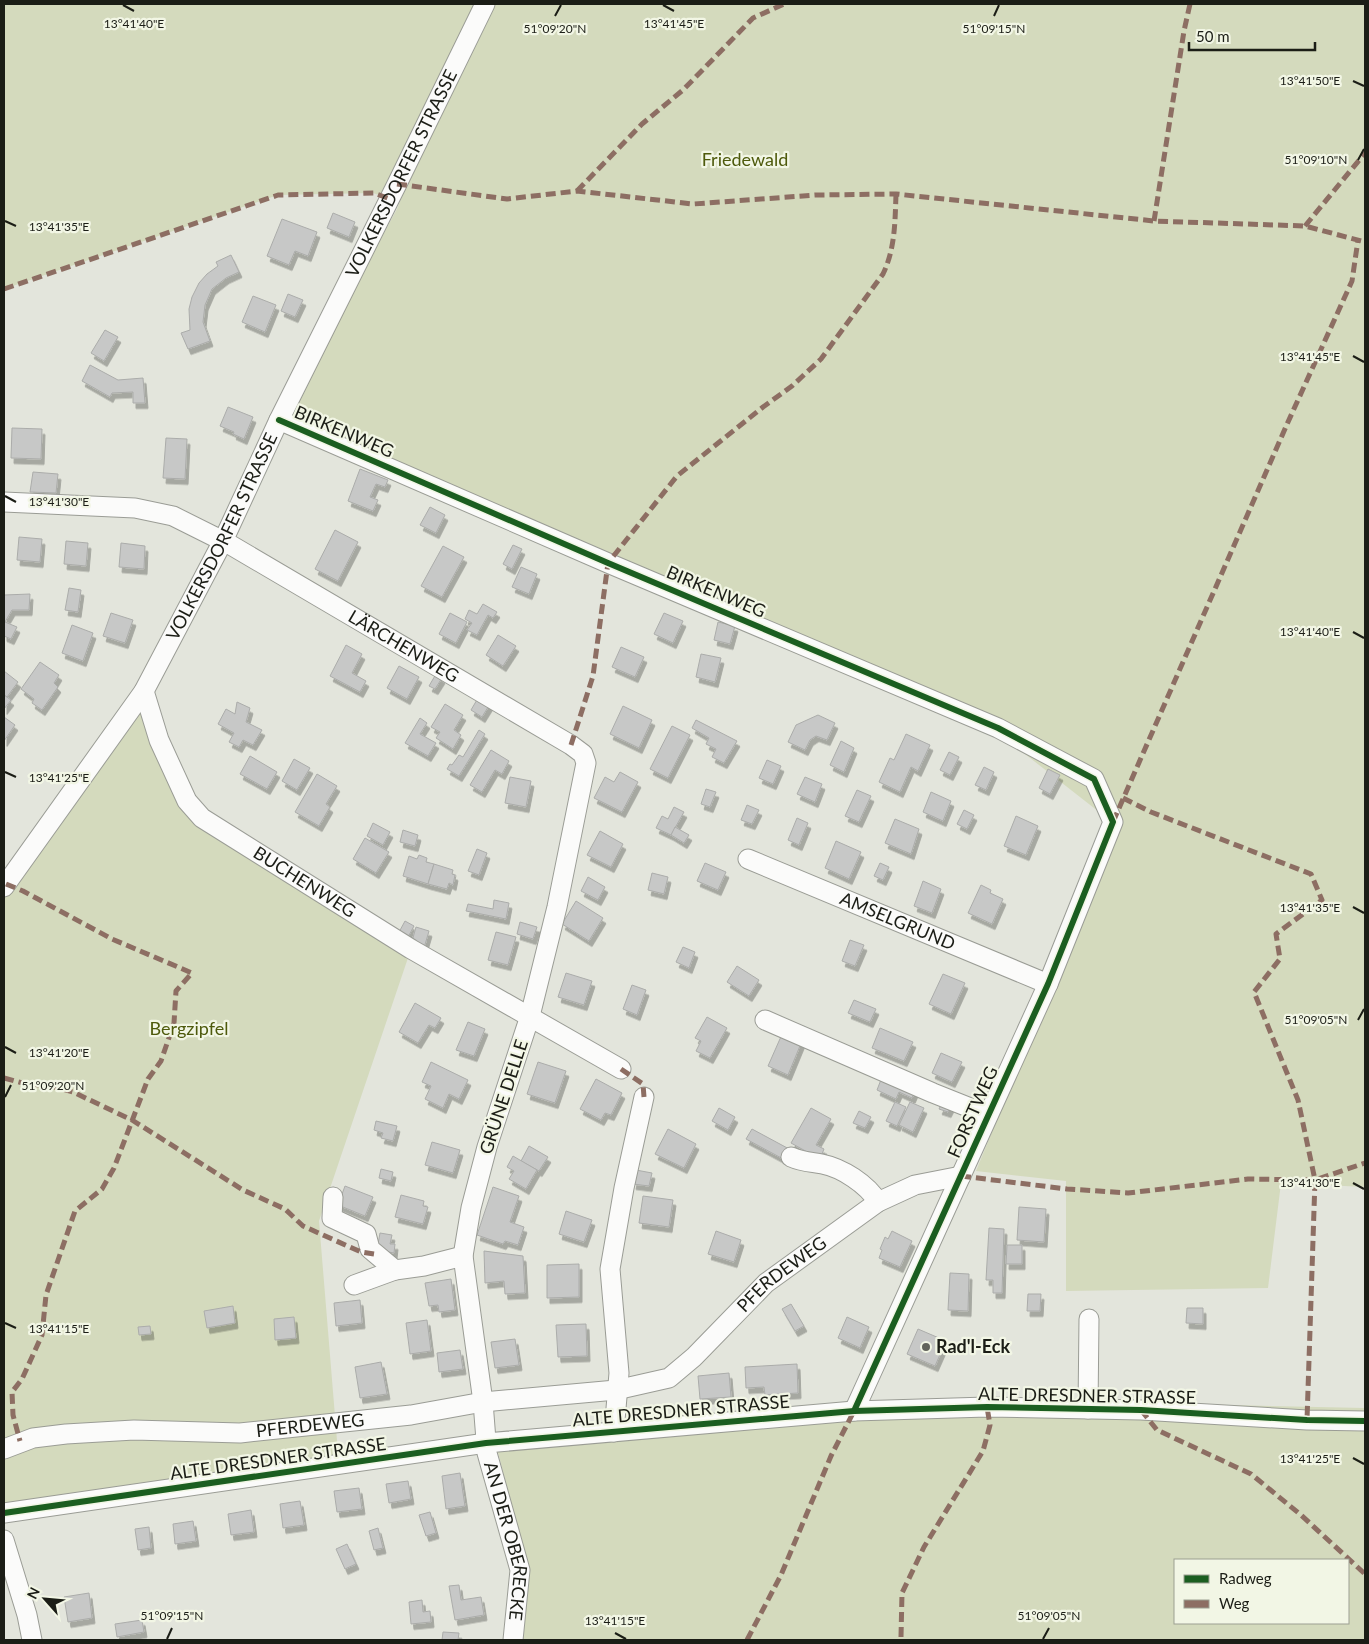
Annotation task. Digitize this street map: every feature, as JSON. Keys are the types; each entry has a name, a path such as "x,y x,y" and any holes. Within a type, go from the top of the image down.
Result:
{"street":[{"name":"VOLKERSDORFER STRASSE","path":"4,887 144,691 223,541 279,420 398,184 485,4"},
{"name":"BIRKENWEG","path":"279,420 608,563 998,728 1094,779 1113,822"},
{"name":"LÄRCHENWEG","path":"4,502 135,508 173,516 223,541 571,745 583,754"},
{"name":"BUCHENWEG","path":"144,691 159,740 186,801 202,818 411,949 621,1069"},
{"name":"GRÜNE DELLE","path":"486,1443 463,1256 470,1208 487,1147 530,1016 557,907 586,762 583,754"},
{"name":"FORSTWEG","path":"854,1411 1048,984 1113,822"},
{"name":"AMSELGRUND","path":"748,859 1048,984"},
{"name":"FORSTWEG","path":"766,1020 988,1115"},
{"path":"614,1432 616,1390 619,1373 610,1269 624,1188 644,1098"},
{"path":"791,1157 808,1163 823,1164 839,1170 866,1188 878,1202"},
{"name":"PFERDEWEG","path":"4,1449 33,1438 66,1434 134,1430 240,1433 411,1415 482,1402 616,1390 669,1378 694,1357 766,1283 878,1202 915,1185 961,1176"},
{"path":"333,1197 332,1218 366,1234 370,1249 395,1270"},
{"path":"354,1285 395,1270 424,1266 463,1256"},
{"path":"1088,1409 1089,1319"},
{"name":"ALTE DRESDNER STRASSE","path":"4,1513 486,1443 854,1411 987,1407 1141,1410 1365,1422"},
{"name":"AN DER OBERECKE","path":"486,1443 487,1453 520,1570 513,1640"},
{"path":"4,1540 27,1615 32,1640"}],"green space":[{"name":"Friedewald","path":"4,4 1365,4 1365,1187 1281,1183 1268,1288 1066,1291 1066,1181 976,1171 1117,826 970,711 287,421 397,209 406,186 390,199 373,193 278,195 4,289"},
{"name":"Bergzipfel","path":"144,691 187,801 411,949 319,1221 339,1465 4,1513 4,887"},
{"path":"1141,1403 1365,1408 1365,1640 518,1640 528,1569 494,1437"}],"building":[{"path":"333,213 355,222 349,237 327,228"},
{"path":"282,219 317,232 308,256 295,251 289,265 267,256"},
{"path":"231,255 239,272 226,278 212,289 205,305 203,322 210,341 188,349 181,333 190,330 189,309 192,297 199,283 218,266 216,262"},
{"path":"288,294 303,300 295,317 281,311"},
{"path":"253,296 276,305 265,332 242,322"},
{"path":"105,330 118,337 104,361 91,353"},
{"path":"90,365 118,380 143,378 145,403 133,403 133,392 112,393 110,397 82,381"},
{"path":"228,407 253,417 244,439 220,426"},
{"path":"12,428 42,429 41,459 11,458"},
{"path":"166,438 187,439 185,479 163,478"},
{"path":"360,469 388,480 385,487 376,484 370,497 378,500 373,511 348,501"},
{"path":"33,472 58,474 56,493 30,492"},
{"path":"430,507 445,515 436,533 420,525"},
{"path":"335,530 358,542 338,581 315,569"},
{"path":"19,537 42,539 40,562 17,560"},
{"path":"66,541 88,543 86,566 64,564"},
{"path":"121,543 145,546 144,569 119,567"},
{"path":"513,545 522,549 512,569 503,564"},
{"path":"443,546 464,557 442,597 421,586"},
{"path":"521,567 537,574 529,594 512,587"},
{"path":"69,588 81,590 78,612 65,610"},
{"path":"30,594 29,610 12,610 5,622 17,627 11,639 4,636 4,595"},
{"path":"483,604 497,612 493,618 488,615 477,635 467,630 472,623 465,619 469,610 477,614"},
{"path":"111,613 133,620 125,643 103,636"},
{"path":"450,613 467,622 456,643 439,634"},
{"path":"664,613 683,621 673,643 654,634"},
{"path":"718,622 735,626 730,644 714,640"},
{"path":"72,625 93,633 83,661 62,653"},
{"path":"498,635 516,646 503,666 486,655"},
{"path":"346,645 362,654 352,673 366,681 360,692 330,676"},
{"path":"621,647 644,657 635,677 612,667"},
{"path":"701,654 721,658 715,682 696,677"},
{"path":"40,662 59,675 54,683 58,687 42,710 32,703 34,699 21,689"},
{"path":"399,666 419,677 407,699 387,688"},
{"path":"4,671 18,682 7,697 4,695"},
{"path":"436,674 442,678 435,689 429,686"},
{"path":"4,695 11,700 4,709"},
{"path":"478,698 490,704 482,717 471,710"},
{"path":"237,702 250,708 246,722 262,730 253,745 243,740 239,747 229,742 234,733 218,724 226,709 235,714"},
{"path":"445,704 463,715 454,730 461,735 453,749 436,738 440,732 431,727"},
{"path":"623,706 652,720 639,748 610,734"},
{"path":"818,715 835,723 827,740 816,736 810,740 805,750 788,742 796,725"},
{"path":"4,717 15,725 4,741"},
{"path":"420,718 427,723 420,734 436,743 428,756 405,743"},
{"path":"696,720 737,741 724,763 712,757 716,749 706,744 709,738 692,728"},
{"path":"672,726 690,735 668,778 650,769"},
{"path":"479,730 485,734 459,776 447,769 459,755 463,757"},
{"path":"906,734 930,745 918,771 911,767 900,792 879,782 890,758 894,760"},
{"path":"841,741 854,748 844,772 830,765"},
{"path":"491,750 509,761 502,774 495,770 482,792 470,785"},
{"path":"949,752 959,757 950,775 940,770"},
{"path":"250,756 277,772 267,789 240,774"},
{"path":"294,759 310,768 297,790 282,781"},
{"path":"767,760 781,766 773,784 759,778"},
{"path":"984,767 994,772 986,790 975,785"},
{"path":"1048,769 1060,775 1050,794 1039,788"},
{"path":"620,772 638,782 622,812 594,798 605,777 614,782"},
{"path":"317,774 337,786 326,804 330,807 319,826 295,812"},
{"path":"510,777 531,781 526,807 505,803"},
{"path":"805,777 822,784 815,802 797,794"},
{"path":"706,789 716,792 710,807 701,804"},
{"path":"857,790 871,796 859,822 845,816"},
{"path":"931,792 951,801 943,821 923,812"},
{"path":"747,805 759,810 752,824 741,820"},
{"path":"674,807 684,812 671,835 656,828 662,816 668,819"},
{"path":"964,810 974,815 967,829 957,824"},
{"path":"1016,816 1038,826 1026,855 1004,846"},
{"path":"797,818 808,823 799,845 788,840"},
{"path":"895,819 919,829 911,854 885,843"},
{"path":"373,823 390,832 383,845 367,836"},
{"path":"675,827 689,835 684,843 671,835"},
{"path":"403,830 418,835 415,846 400,842"},
{"path":"600,831 623,844 611,867 587,855"},
{"path":"365,838 389,852 376,873 353,859"},
{"path":"836,841 861,852 849,879 825,868"},
{"path":"477,849 487,853 479,875 468,871"},
{"path":"419,855 427,858 426,862 434,864 428,884 403,876 409,856 417,859"},
{"path":"705,863 726,872 718,890 697,881"},
{"path":"880,863 889,867 883,880 874,876"},
{"path":"434,864 453,870 452,874 455,875 453,885 449,883 447,889 428,884"},
{"path":"652,873 668,877 664,894 648,890"},
{"path":"588,877 605,887 598,900 581,891"},
{"path":"923,881 941,889 932,913 914,906"},
{"path":"981,885 991,890 990,893 1003,899 992,924 968,913"},
{"path":"494,900 509,903 506,919 466,911 468,904 493,909"},
{"path":"576,901 603,918 589,941 562,924"},
{"path":"405,921 414,926 407,939 398,934"},
{"path":"520,922 537,927 533,939 517,934"},
{"path":"416,927 429,931 424,948 411,945"},
{"path":"496,932 516,937 508,965 488,960"},
{"path":"850,940 864,945 855,966 842,961"},
{"path":"683,947 695,952 689,968 676,962"},
{"path":"737,966 759,980 749,996 727,982"},
{"path":"566,973 592,981 584,1005 558,997"},
{"path":"943,974 965,983 951,1014 929,1004"},
{"path":"632,985 646,990 637,1015 623,1009"},
{"path":"854,1000 876,1009 870,1022 848,1013"},
{"path":"415,1003 441,1018 435,1028 429,1025 418,1043 399,1032"},
{"path":"707,1017 727,1028 710,1058 696,1051 701,1041 695,1038"},
{"path":"468,1022 485,1029 474,1056 456,1050"},
{"path":"880,1028 913,1042 904,1061 872,1048"},
{"path":"783,1032 802,1041 788,1075 768,1066"},
{"path":"941,1053 962,1062 952,1082 932,1073"},
{"path":"431,1062 468,1080 459,1099 449,1094 443,1108 425,1099 431,1086 422,1082"},
{"path":"538,1062 566,1071 555,1103 527,1094"},
{"path":"882,1077 915,1091 912,1098 899,1092 896,1099 877,1090"},
{"path":"596,1079 622,1093 611,1115 605,1113 601,1120 580,1109"},
{"path":"895,1102 906,1107 897,1126 886,1121"},
{"path":"910,1102 924,1108 913,1132 899,1125"},
{"path":"942,1103 951,1106 948,1112 939,1109"},
{"path":"719,1108 735,1117 728,1130 712,1121"},
{"path":"811,1108 831,1119 816,1145 824,1149 820,1159 791,1143"},
{"path":"859,1111 871,1117 865,1128 853,1123"},
{"path":"376,1121 397,1126 393,1141 381,1138 383,1133 374,1130"},
{"path":"668,1129 696,1144 684,1168 655,1154"},
{"path":"752,1129 791,1150 785,1160 746,1139"},
{"path":"432,1142 460,1150 453,1173 425,1165"},
{"path":"529,1146 548,1157 539,1171 521,1161"},
{"path":"513,1156 537,1170 526,1189 509,1179 514,1171 507,1167"},
{"path":"381,1169 393,1172 391,1181 379,1178"},
{"path":"636,1170 652,1173 649,1186 633,1184"},
{"path":"345,1186 373,1197 365,1216 338,1205"},
{"path":"493,1187 519,1196 510,1222 524,1227 518,1245 505,1241 503,1244 477,1235"},
{"path":"401,1195 424,1201 423,1206 428,1207 423,1224 395,1217"},
{"path":"643,1196 673,1200 669,1227 639,1223"},
{"path":"1019,1207 1046,1209 1044,1242 1017,1240"},
{"path":"566,1211 592,1220 584,1242 559,1234"},
{"path":"989,1228 1004,1229 1002,1293 993,1293 993,1280 986,1280"},
{"path":"716,1231 741,1240 734,1262 708,1254"},
{"path":"892,1231 912,1241 900,1267 879,1258 882,1250 880,1249 885,1237 888,1239"},
{"path":"380,1233 392,1235 390,1244 395,1244 394,1253 377,1250"},
{"path":"1007,1245 1022,1245 1022,1264 1006,1264"},
{"path":"484,1251 523,1256 525,1293 505,1294 504,1281 485,1283"},
{"path":"579,1264 579,1297 547,1298 547,1265"},
{"path":"950,1273 969,1274 968,1311 948,1310"},
{"path":"451,1279 455,1310 439,1312 438,1305 429,1306 425,1283"},
{"path":"1028,1294 1041,1294 1040,1311 1027,1311"},
{"path":"360,1300 362,1323 336,1326 334,1303"},
{"path":"791,1304 804,1326 795,1331 782,1309"},
{"path":"233,1306 235,1323 207,1328 204,1311"},
{"path":"1187,1308 1203,1308 1203,1324 1186,1323"},
{"path":"294,1317 296,1338 275,1340 274,1319"},
{"path":"847,1317 869,1327 860,1348 838,1338"},
{"path":"427,1320 431,1351 410,1354 406,1323"},
{"path":"586,1324 587,1356 558,1357 556,1325"},
{"path":"150,1326 151,1334 139,1335 138,1327"},
{"name":"Rad'l-Eck","path":"918,1329 946,1341 935,1366 907,1354"},
{"path":"515,1339 519,1365 495,1368 491,1342"},
{"path":"460,1350 463,1369 439,1372 437,1353"},
{"path":"381,1362 387,1394 360,1398 355,1367"},
{"path":"797,1364 798,1393 765,1395 764,1387 746,1388 745,1367"},
{"path":"729,1373 731,1397 700,1399 698,1376"},
{"path":"460,1473 465,1506 446,1509 442,1476"},
{"path":"408,1481 411,1499 389,1503 386,1484"},
{"path":"359,1488 362,1509 337,1512 334,1491"},
{"path":"300,1501 304,1525 283,1528 280,1504"},
{"path":"251,1510 254,1532 231,1535 228,1514"},
{"path":"430,1512 436,1533 426,1536 419,1515"},
{"path":"193,1521 196,1541 175,1544 173,1524"},
{"path":"149,1527 151,1548 138,1550 135,1529"},
{"path":"378,1528 383,1548 374,1550 369,1531"},
{"path":"347,1544 356,1564 345,1569 336,1549"},
{"path":"459,1585 461,1600 481,1597 484,1615 455,1620 449,1586"},
{"path":"89,1593 92,1618 68,1622 64,1597"},
{"path":"422,1600 423,1612 430,1611 431,1622 411,1624 409,1602"},
{"path":"142,1620 144,1632 117,1637 115,1624"},
{"path":"443,1632 459,1633 458,1640 442,1640"}],"marked path":[{"path":"577,191 642,124 683,90 753,18 784,4"},
{"path":"1154,221 1184,31 1190,4"},
{"path":"1305,226 1365,153"},
{"path":"397,184 507,199 577,191 693,204 816,195 896,194 1154,221 1305,226 1365,242"},
{"path":"4,289 278,195 374,193 390,199"},
{"path":"571,745 593,676 608,563 677,476 792,386 821,359 883,274 892,245 896,194"},
{"path":"1113,822 1288,422 1352,281 1358,240"},
{"path":"1123,798 1151,812 1311,874 1322,900 1276,934 1280,959 1254,992 1298,1100 1315,1180 1307,1420"},
{"path":"6,884 23,891 112,939 192,973 176,991 174,1023 161,1061 148,1079 114,1168 102,1189 75,1211 46,1295 42,1335 22,1379 12,1392 13,1415 20,1441"},
{"path":"621,1069 643,1084 644,1097"},
{"path":"4,1078 26,1084 51,1086 73,1092 132,1120 243,1190 285,1209 303,1226 361,1252 374,1254"},
{"path":"961,1176 1067,1189 1128,1193 1248,1179 1315,1180 1365,1163"},
{"path":"901,1637 902,1593 924,1547 983,1451 990,1425 987,1407"},
{"path":"1141,1410 1157,1430 1251,1474 1301,1515 1349,1559"},
{"path":"747,1640 781,1575 831,1456 854,1411"},
{"path":"1349,1559 1365,1574"}],"cycle path":[{"path":"279,420 608,563 998,728 1094,779 1113,822 1048,984 854,1411"},
{"path":"4,1513 486,1443 854,1411 987,1407 1141,1410 1307,1420 1365,1421"}],"place":[{"name":"Rad'l-Eck","path":"926,1347"}]}
